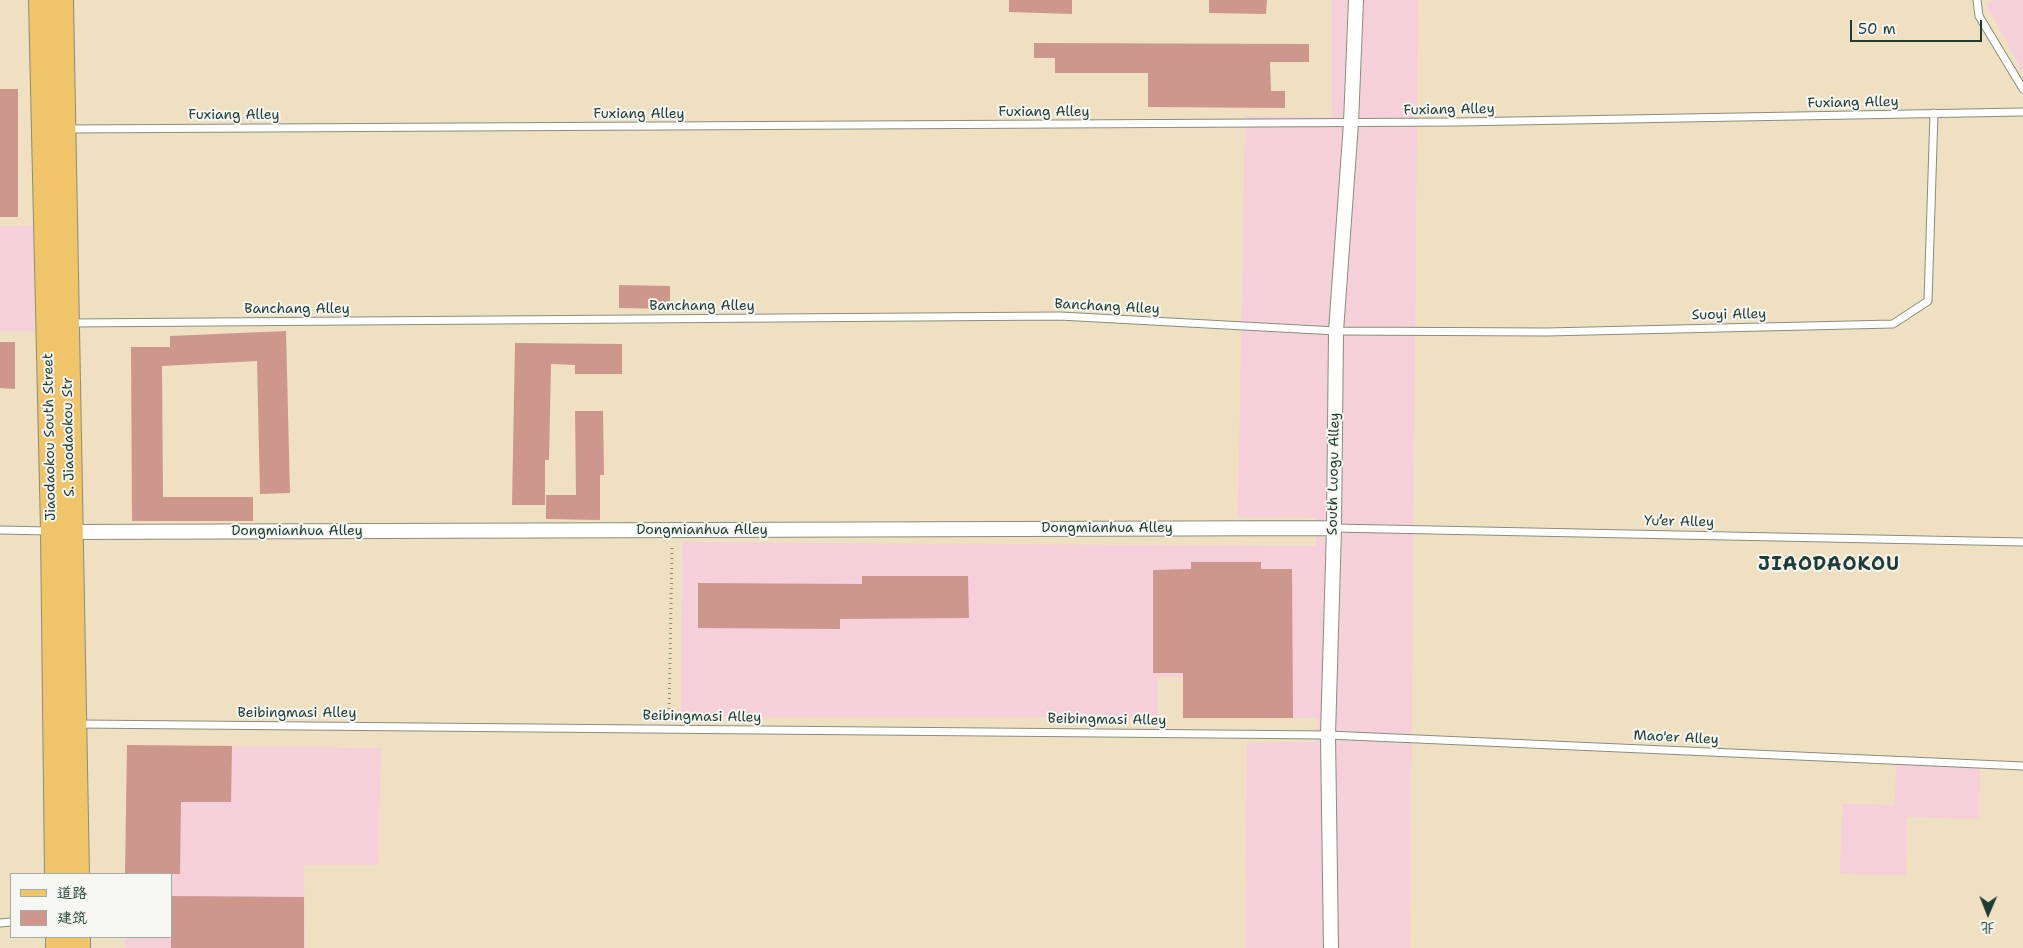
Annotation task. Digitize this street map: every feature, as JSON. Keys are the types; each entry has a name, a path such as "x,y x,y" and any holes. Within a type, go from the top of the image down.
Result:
{"main road":[{"name":"Jiaodaokou South Street","path":"40,0 61,532 56,873"},
{"name":"S. Jiaodaokou Str","path":"62,0 67,323 61,532 76,724 78,873"}],"street":[{"name":"South Luogu Alley","path":"1331,948 1328,735 1334,528 1336,332 1351,123 1356,0"},
{"name":"Dongmianhua Alley","path":"61,532 1334,528"}],"lane":[{"path":"1977,0 1979,16 2023,89"},
{"name":"Fuxiang Alley","path":"64,129 1351,123 2023,112"},
{"name":"Suoyi Alley","path":"1336,332 1547,332 1893,324 1928,301 1934,113"},
{"name":"Banchang Alley","path":"67,323 1060,316 1336,332"},
{"name":"Yu’er Alley","path":"1334,528 2023,542"},
{"path":"0,530 61,532"},
{"name":"Beibingmasi Alley","path":"76,724 1328,735"},
{"name":"Mao'er Alley","path":"1328,735 2023,766"}],"path":[{"path":"669,729 672,530"}],"shaded area":[{"path":"1332,0 1418,0 1410,948 1245,948 1247,743 1317,742 1317,718 1183,718 1183,677 1158,677 1158,717 681,717 682,542 1316,546 1316,518 1238,517 1245,116 1332,117"},
{"path":"1994,0 2023,0 2023,72 1986,4"},
{"path":"0,226 33,226 34,331 0,331"},
{"path":"127,745 381,748 378,865 304,865 305,948 125,948 125,938 172,938 172,873 125,873"},
{"path":"1896,765 1980,767 1979,819 1907,817 1906,875 1840,874 1842,804 1895,805"}],"building":[{"path":"1009,0 1072,0 1072,14 1009,12"},
{"path":"1209,0 1267,0 1266,14 1209,13"},
{"path":"1034,43 1309,44 1309,62 1270,62 1271,91 1285,91 1285,108 1148,107 1148,73 1055,73 1055,58 1034,58"},
{"path":"0,89 18,89 18,217 0,217"},
{"path":"619,285 670,286 670,309 619,308"},
{"path":"286,331 290,493 260,494 257,361 162,366 163,497 253,497 253,521 132,521 131,347 170,347 170,336"},
{"path":"0,342 15,342 15,389 0,388"},
{"path":"515,343 622,344 622,374 575,374 575,365 551,364 549,460 545,460 545,505 512,505"},
{"path":"575,411 603,411 604,475 600,475 600,520 546,519 546,495 576,495"},
{"path":"1191,562 1261,562 1261,569 1292,569 1293,718 1183,718 1183,673 1153,673 1153,570 1191,569"},
{"path":"862,576 968,576 969,618 840,619 840,629 698,628 698,583 862,584"},
{"path":"127,745 232,746 231,802 181,802 180,874 125,873"},
{"path":"172,896 304,897 304,948 171,948"}],"district":[{"name":"JIAODAOKOU","path":"1829,565"}]}
